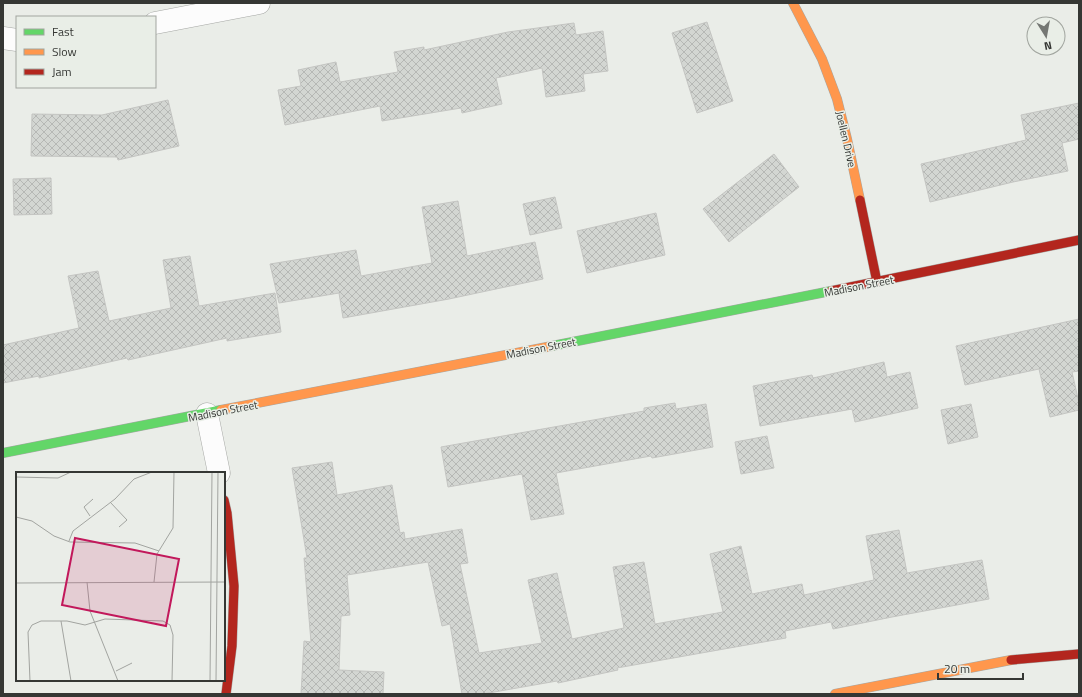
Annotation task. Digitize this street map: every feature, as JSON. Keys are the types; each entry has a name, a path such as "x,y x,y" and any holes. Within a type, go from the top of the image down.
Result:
{"street":[{"path":"156,23 259,3"},
{"name":"Joellen Drive","path":"793,3 822,59 837,98 877,282"},
{"path":"3,38 16,40"},
{"name":"Madison Street","path":"3,454 877,282 1079,240"},
{"path":"207,414 219,472"},
{"path":"225,504 234,586 232,646 226,694"},
{"path":"835,694 1015,659 1079,654"}],"building":[{"path":"707,22 733,101 697,113 672,33"},
{"path":"574,23 576,35 603,31 608,71 583,74 585,91 546,97 542,68 496,78 502,104 462,113 461,108 382,121 380,106 285,125 278,90 301,86 298,70 336,62 340,82 398,72 394,52 424,47 424,50 508,32"},
{"path":"168,100 179,146 118,160 117,157 31,156 32,114 102,115"},
{"path":"1079,103 1079,139 1062,143 1068,171 1013,182 930,202 921,164 1026,140 1021,115"},
{"path":"774,154 799,187 729,242 703,209"},
{"path":"51,178 52,214 14,215 13,179"},
{"path":"555,197 562,228 530,235 523,204"},
{"path":"458,201 467,256 535,242 543,279 449,299 343,318 339,293 279,303 270,264 356,250 361,276 432,263 422,207"},
{"path":"656,213 665,255 587,273 577,231"},
{"path":"190,256 199,306 275,293 281,332 227,341 227,338 128,360 127,358 39,378 39,376 3,383 3,345 79,328 68,276 98,271 109,321 171,308 163,260"},
{"path":"1079,319 1079,371 1072,372 1079,403 1079,410 1050,417 1039,369 965,385 956,346"},
{"path":"884,362 887,377 910,372 918,408 855,422 852,409 760,426 753,386 812,375 813,378"},
{"path":"675,403 676,409 706,404 713,447 652,458 651,456 556,473 564,514 531,520 522,474 448,487 441,447 644,411 644,408"},
{"path":"971,404 978,437 948,444 941,410"},
{"path":"767,436 774,468 741,474 735,442"},
{"path":"332,462 337,495 392,485 400,533 404,532 405,539 462,529 468,563 460,564 479,653 542,643 528,580 557,573 572,639 624,628 613,567 644,562 655,624 723,612 710,554 741,546 752,594 802,584 804,595 874,580 866,536 899,530 907,573 982,560 989,599 833,629 831,622 785,631 786,638 617,668 618,670 558,683 557,681 483,694 462,694 450,624 442,626 428,562 347,575 350,615 341,616 339,670 384,672 383,694 301,694 304,641 311,642 304,558 307,558 292,468"}],"traffic: fast":[{"path":"552,346 831,291"},
{"path":"3,453 221,410"}],"traffic: slow":[{"path":"793,3 822,59 837,99 860,200"},
{"path":"221,410 552,346"},
{"path":"835,694 1011,660"}],"traffic: jam":[{"path":"860,200 877,282"},
{"path":"831,291 1079,240"},
{"path":"225,504 234,586 232,646 226,694"},
{"path":"1011,660 1079,654"}]}
